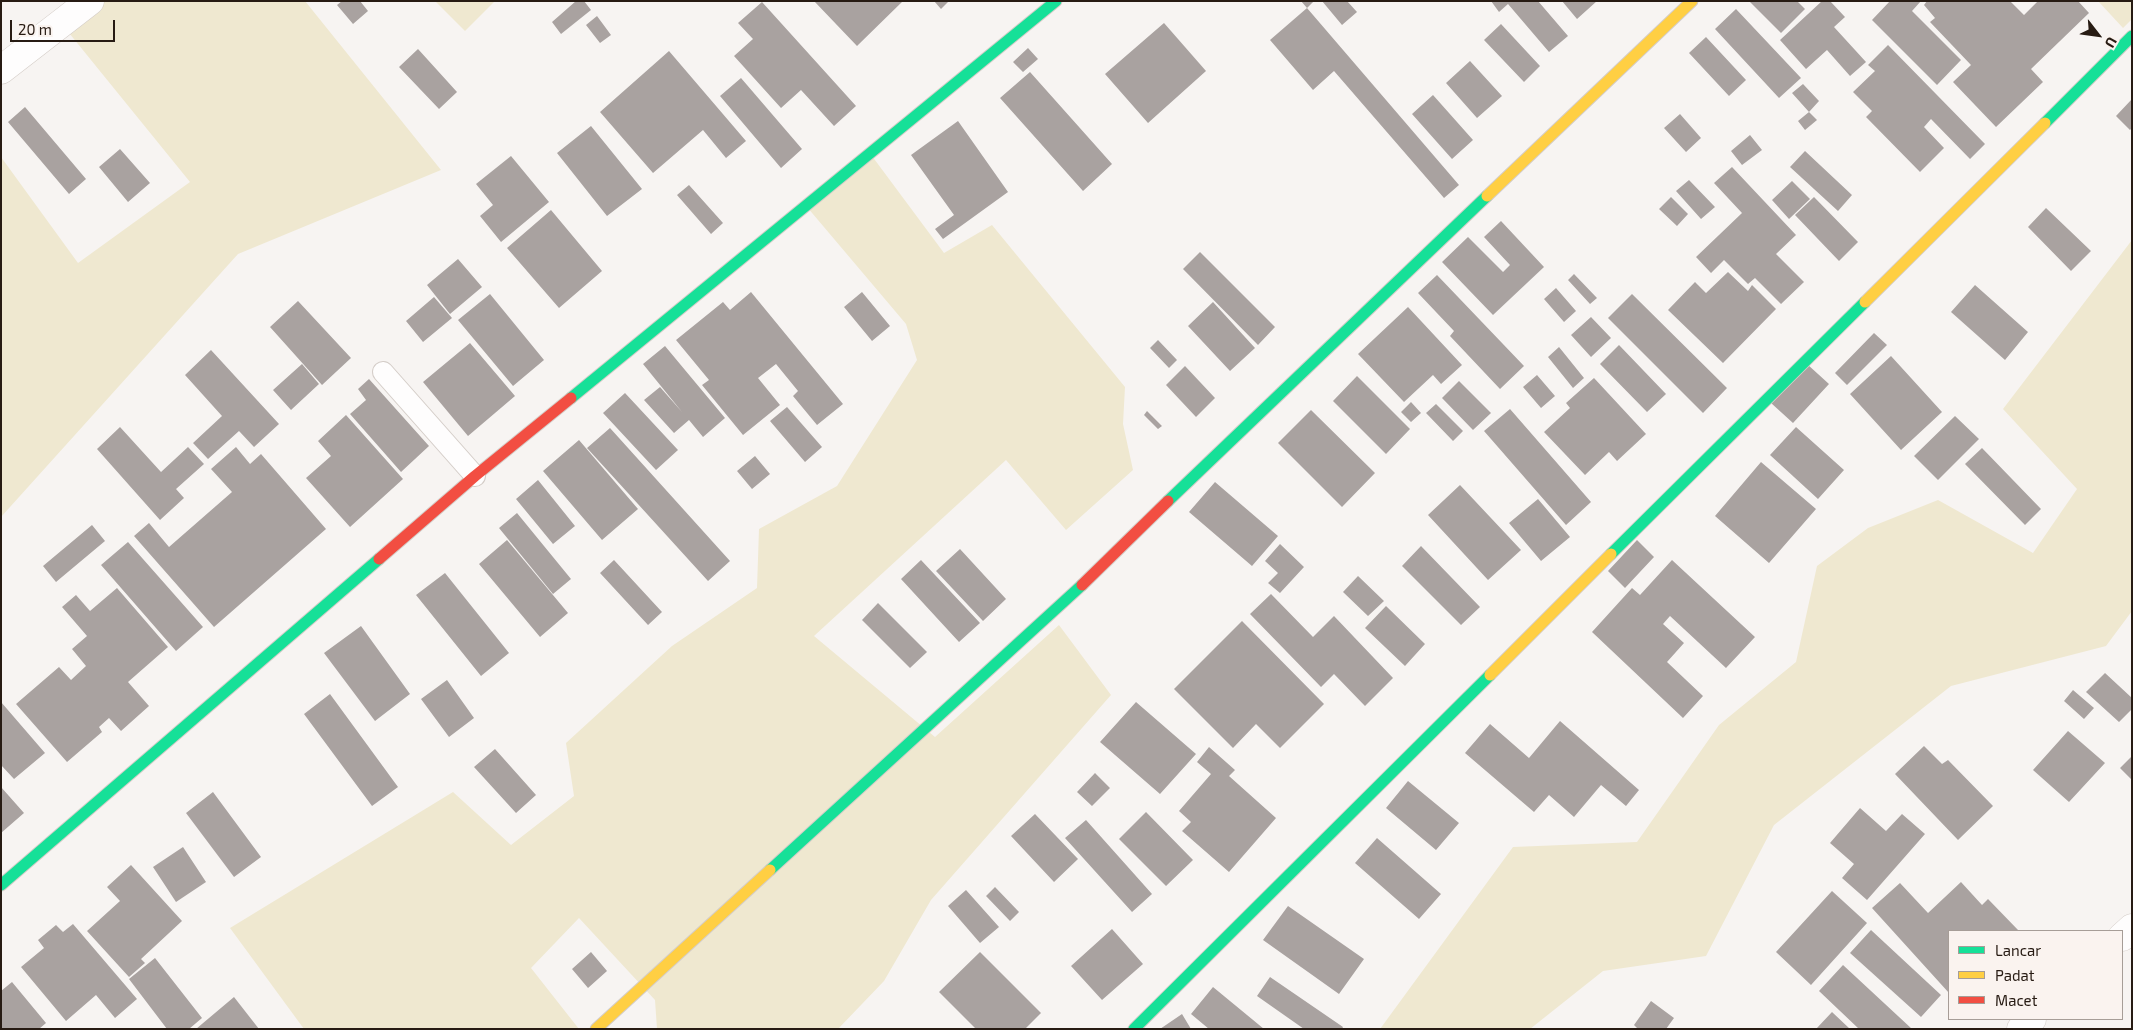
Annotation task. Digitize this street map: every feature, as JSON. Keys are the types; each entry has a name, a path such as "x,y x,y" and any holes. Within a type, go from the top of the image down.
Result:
{"street":[{"path":"1,70 90,1"},
{"path":"1,885 474,476 1056,1"},
{"path":"596,1029 1049,617 1692,1"},
{"path":"1134,1029 2132,36"},
{"path":"2123,937 2132,928"},
{"path":"2021,1029 2031,1020"}],"lane":[{"path":"383,372 474,476"}],"shaded area":[{"path":"100,1 305,1 441,170 238,254 1,517 1,157 78,263 190,182 65,28"},
{"path":"435,1 495,1 465,31"},
{"path":"2098,1 2132,1 2132,19 2123,28"},
{"path":"869,152 944,253 992,225 1125,387 1123,424 1133,470 1066,530 1006,460 814,636 935,737 1059,625 1111,695 931,900 884,981 838,1029 657,1029 655,1000 579,918 531,968 579,1029 304,1029 230,928 453,792 511,845 574,796 566,743 672,646 757,588 759,529 837,486 917,360 906,324 807,207"},
{"path":"2132,240 2132,611 2106,646 1951,686 1774,825 1706,956 1603,971 1530,1029 1380,1029 1513,847 1637,842 1719,725 1796,662 1817,566 1868,528 1938,500 2033,553 2077,489 2003,409"}],"building":[{"path":"342,1 360,1 368,11 353,24 337,5"},
{"path":"576,1 584,1 591,10 561,34 552,22"},
{"path":"814,1 903,1 857,46"},
{"path":"934,1 949,1 941,9"},
{"path":"1301,1 1314,1 1307,8"},
{"path":"1322,1 1347,1 1357,12 1342,25"},
{"path":"1491,1 1538,1 1568,36 1549,52 1508,4 1499,12"},
{"path":"1562,1 1597,1 1577,19"},
{"path":"1749,1 1797,1 1805,9 1781,33"},
{"path":"1822,1 1830,1 1845,17 1834,27 1866,62 1850,76 1827,50 1806,69 1780,40"},
{"path":"1890,1 1921,1 1912,11 1961,60 1937,85 1872,20"},
{"path":"1927,1 2010,1 2024,15 2038,1 2078,1 2089,13 2031,69 2043,82 1996,127 1953,82 1971,65 1930,22 1935,18 1924,5"},
{"path":"762,2 856,106 834,126 801,90 781,108 734,56 753,39 738,23"},
{"path":"1307,8 1459,185 1444,198 1334,71 1313,90 1270,40"},
{"path":"1736,9 1801,78 1779,98 1715,29"},
{"path":"597,16 611,35 600,43 586,25"},
{"path":"1164,23 1206,71 1148,123 1105,74"},
{"path":"1501,24 1540,66 1524,82 1484,40"},
{"path":"1706,37 1746,80 1729,96 1689,53"},
{"path":"1888,45 1985,144 1970,159 1931,119 1924,127 1944,148 1920,172 1866,117 1872,111 1853,92 1875,71 1868,65"},
{"path":"1028,48 1038,59 1023,72 1013,62"},
{"path":"418,49 457,92 439,109 399,67"},
{"path":"669,51 746,141 726,158 703,130 653,173 600,112"},
{"path":"1470,61 1502,96 1477,118 1446,83"},
{"path":"1030,72 1112,164 1083,191 1000,98"},
{"path":"741,78 802,149 781,168 720,96"},
{"path":"1803,84 1819,101 1809,112 1792,93"},
{"path":"1433,95 1473,140 1452,159 1412,114"},
{"path":"2132,99 2132,128 2130,130 2116,116"},
{"path":"25,107 86,179 69,194 8,122"},
{"path":"1809,112 1817,120 1805,130 1798,121"},
{"path":"1680,114 1701,138 1686,152 1664,128"},
{"path":"958,121 1008,192 943,239 935,229 954,215 911,155"},
{"path":"591,126 642,189 607,216 557,153"},
{"path":"1750,135 1762,150 1742,165 1731,151"},
{"path":"120,149 150,183 128,202 99,167"},
{"path":"1805,151 1852,195 1838,211 1790,167"},
{"path":"511,156 549,202 501,242 480,216 493,205 476,184"},
{"path":"1732,167 1796,235 1776,254 1804,282 1781,304 1755,278 1748,284 1724,260 1711,273 1696,257 1742,213 1714,183"},
{"path":"1689,180 1715,207 1701,219 1676,191"},
{"path":"1792,181 1810,199 1789,219 1772,200"},
{"path":"689,185 723,223 711,234 677,195"},
{"path":"1671,197 1688,214 1677,226 1659,209"},
{"path":"1814,197 1858,242 1839,261 1795,215"},
{"path":"2046,208 2091,251 2071,271 2028,227"},
{"path":"551,210 602,271 559,308 507,248"},
{"path":"1501,221 1544,267 1493,315 1442,262 1468,237 1503,272 1510,265 1484,237"},
{"path":"1200,252 1275,327 1258,345 1183,269"},
{"path":"458,259 482,287 450,314 427,285"},
{"path":"1728,272 1748,291 1752,285 1776,309 1723,363 1668,310 1695,282 1706,293"},
{"path":"1574,274 1597,298 1590,304 1568,280"},
{"path":"1437,275 1524,366 1500,389 1450,336 1454,331 1418,293"},
{"path":"1975,285 2028,332 2005,360 1951,312"},
{"path":"1556,288 1576,311 1564,322 1544,299"},
{"path":"751,292 843,404 817,425 793,396 798,391 776,364 758,378 780,405 743,435 702,385 709,380 676,340 723,302 730,310"},
{"path":"862,292 890,326 872,341 844,307"},
{"path":"490,294 544,360 513,386 458,320"},
{"path":"1632,294 1727,388 1703,413 1608,318"},
{"path":"434,297 452,318 423,342 406,321"},
{"path":"298,301 351,358 322,385 270,327"},
{"path":"1213,302 1255,348 1230,371 1188,326"},
{"path":"1408,307 1462,365 1441,384 1433,375 1404,402 1358,354"},
{"path":"1591,317 1611,338 1591,357 1571,335"},
{"path":"1874,333 1887,345 1847,385 1835,373"},
{"path":"1158,340 1177,360 1169,368 1150,348"},
{"path":"470,343 515,396 468,436 423,382"},
{"path":"1619,345 1666,394 1647,412 1600,364"},
{"path":"665,346 725,418 703,437 689,420 674,433 644,400 660,387 682,412 643,364"},
{"path":"1559,347 1584,378 1573,388 1548,357"},
{"path":"211,350 279,424 254,447 239,431 208,459 193,443 222,416 185,375"},
{"path":"1891,356 1942,412 1901,450 1850,394"},
{"path":"302,364 319,384 291,410 273,390"},
{"path":"1807,364 1829,384 1793,423 1771,403"},
{"path":"1185,366 1215,398 1196,417 1166,385"},
{"path":"1537,375 1555,396 1541,408 1523,387"},
{"path":"1357,376 1410,429 1386,454 1333,401"},
{"path":"1594,378 1646,434 1617,461 1609,452 1585,475 1544,432 1570,408 1566,403"},
{"path":"369,379 429,446 401,472 350,414 366,400 358,389"},
{"path":"1459,381 1491,413 1473,430 1442,398"},
{"path":"625,393 678,450 656,470 603,413"},
{"path":"1411,402 1421,413 1411,422 1401,412"},
{"path":"1436,404 1463,431 1453,441 1426,413"},
{"path":"787,407 822,447 805,462 770,421"},
{"path":"1510,409 1591,502 1566,525 1484,431"},
{"path":"1311,410 1375,473 1342,507 1278,443"},
{"path":"1147,411 1162,426 1158,429 1144,415"},
{"path":"346,415 403,479 350,527 306,478 331,456 318,441"},
{"path":"1955,416 1979,439 1938,480 1914,456"},
{"path":"120,427 161,472 188,447 204,464 176,489 184,498 160,520 97,449"},
{"path":"1796,427 1844,470 1818,499 1770,455"},
{"path":"610,428 730,561 708,581 587,448"},
{"path":"579,440 638,509 602,540 543,471"},
{"path":"236,447 250,464 261,454 326,529 214,627 134,536 149,523 169,547 232,492 211,469"},
{"path":"1982,448 2041,509 2025,525 1965,464"},
{"path":"755,456 770,474 752,489 737,471"},
{"path":"1761,462 1816,509 1769,563 1715,516"},
{"path":"538,480 575,526 553,544 516,499"},
{"path":"1215,482 1278,536 1252,566 1189,512"},
{"path":"1460,485 1521,550 1488,580 1428,515"},
{"path":"1538,499 1570,537 1541,561 1509,523"},
{"path":"517,513 571,579 553,594 499,528"},
{"path":"92,525 105,541 56,582 43,566"},
{"path":"507,540 568,613 540,637 479,564"},
{"path":"1637,540 1654,557 1625,588 1608,571"},
{"path":"128,542 203,627 176,651 101,565"},
{"path":"1280,544 1304,567 1280,593 1268,583 1278,573 1265,561"},
{"path":"1421,546 1480,607 1461,625 1402,566"},
{"path":"960,549 1006,599 983,621 936,571"},
{"path":"614,560 662,612 648,625 600,573"},
{"path":"921,560 980,623 959,642 901,579"},
{"path":"1672,560 1755,637 1726,668 1670,616 1663,624 1684,643 1667,662 1703,696 1683,718 1592,632 1632,588 1640,595"},
{"path":"445,573 509,653 481,676 416,595"},
{"path":"1358,576 1384,601 1368,616 1343,592"},
{"path":"117,588 168,647 128,682 149,706 121,731 109,718 99,727 102,732 67,762 16,704 59,667 71,680 86,666 72,649 87,636 62,607 76,595 90,611"},
{"path":"1271,594 1313,637 1334,616 1393,678 1365,706 1334,674 1321,687 1250,614"},
{"path":"878,603 927,652 910,668 862,620"},
{"path":"1386,606 1425,644 1405,666 1365,628"},
{"path":"1242,621 1324,704 1280,748 1256,724 1233,748 1174,689"},
{"path":"361,626 410,694 375,721 324,653"},
{"path":"2105,673 2132,698 2132,709 2119,722 2086,692"},
{"path":"447,680 474,718 449,737 421,699"},
{"path":"2073,690 2094,708 2084,719 2064,701"},
{"path":"330,694 398,787 372,806 304,714"},
{"path":"1,702 45,753 14,779 1,765"},
{"path":"1136,702 1196,754 1160,794 1100,742"},
{"path":"1560,721 1639,790 1626,806 1601,785 1574,817 1549,795 1534,812 1465,753 1490,724 1529,758"},
{"path":"2068,731 2105,763 2069,802 2033,770"},
{"path":"1924,746 1942,764 1948,760 1993,806 1958,840 1895,774"},
{"path":"1209,747 1235,770 1229,776 1276,818 1229,872 1182,831 1191,822 1179,811 1211,774 1197,762"},
{"path":"495,749 536,795 516,813 474,767"},
{"path":"2132,756 2132,780 2120,768"},
{"path":"1095,773 1110,788 1092,806 1077,792"},
{"path":"1408,781 1459,823 1436,850 1386,808"},
{"path":"1,787 24,813 1,833"},
{"path":"213,792 261,857 234,877 186,813"},
{"path":"1860,808 1886,831 1902,814 1925,834 1867,900 1842,878 1854,864 1830,843"},
{"path":"1146,812 1193,860 1166,886 1119,839"},
{"path":"1035,814 1078,859 1054,882 1011,836"},
{"path":"1086,820 1152,894 1132,912 1065,838"},
{"path":"1377,838 1441,894 1419,919 1355,863"},
{"path":"183,847 206,882 176,902 153,867"},
{"path":"131,865 182,921 141,959 145,963 129,977 87,931 120,901 107,887"},
{"path":"1961,882 1982,905 1988,899 2018,930 1948,930 1948,992 1872,908 1900,883 1928,913"},
{"path":"995,887 1019,912 1010,921 986,896"},
{"path":"966,890 999,927 980,943 948,906"},
{"path":"1832,891 1867,923 1811,985 1776,952"},
{"path":"1288,906 1364,959 1339,994 1263,940"},
{"path":"73,924 137,999 115,1018 96,995 66,1021 21,967 44,948 38,940 56,925 63,932"},
{"path":"1112,929 1143,964 1102,1000 1071,966"},
{"path":"1871,930 1941,995 1921,1017 1850,953"},
{"path":"591,952 607,971 588,988 572,969"},
{"path":"980,952 1041,1013 1025,1029 976,1029 939,992"},
{"path":"155,958 202,1018 189,1029 167,1029 129,979"},
{"path":"1843,965 1912,1029 1859,1029 1819,991"},
{"path":"1270,977 1343,1027 1342,1029 1304,1029 1257,996"},
{"path":"12,982 46,1023 39,1029 1,1029 1,991"},
{"path":"1213,987 1264,1029 1209,1029 1191,1014"},
{"path":"234,997 259,1029 196,1029"},
{"path":"1651,1001 1674,1018 1666,1029 1638,1029 1634,1025"},
{"path":"1832,1012 1850,1029 1816,1029"},
{"path":"1182,1014 1191,1029 1160,1029"}],"traffic: fast":[{"path":"571,398 1056,1"},
{"path":"2045,123 2132,36"},
{"path":"1168,501 1487,196"},
{"path":"1611,554 1865,302"},
{"path":"1,885 379,559"},
{"path":"770,870 1082,585"},
{"path":"1134,1029 1490,675"}],"traffic: slow":[{"path":"1487,196 1692,1"},
{"path":"1865,302 2045,123"},
{"path":"1490,675 1611,554"},
{"path":"596,1029 770,870"}],"traffic: jam":[{"path":"379,559 475,476 571,398"},
{"path":"1082,585 1168,501"}]}
